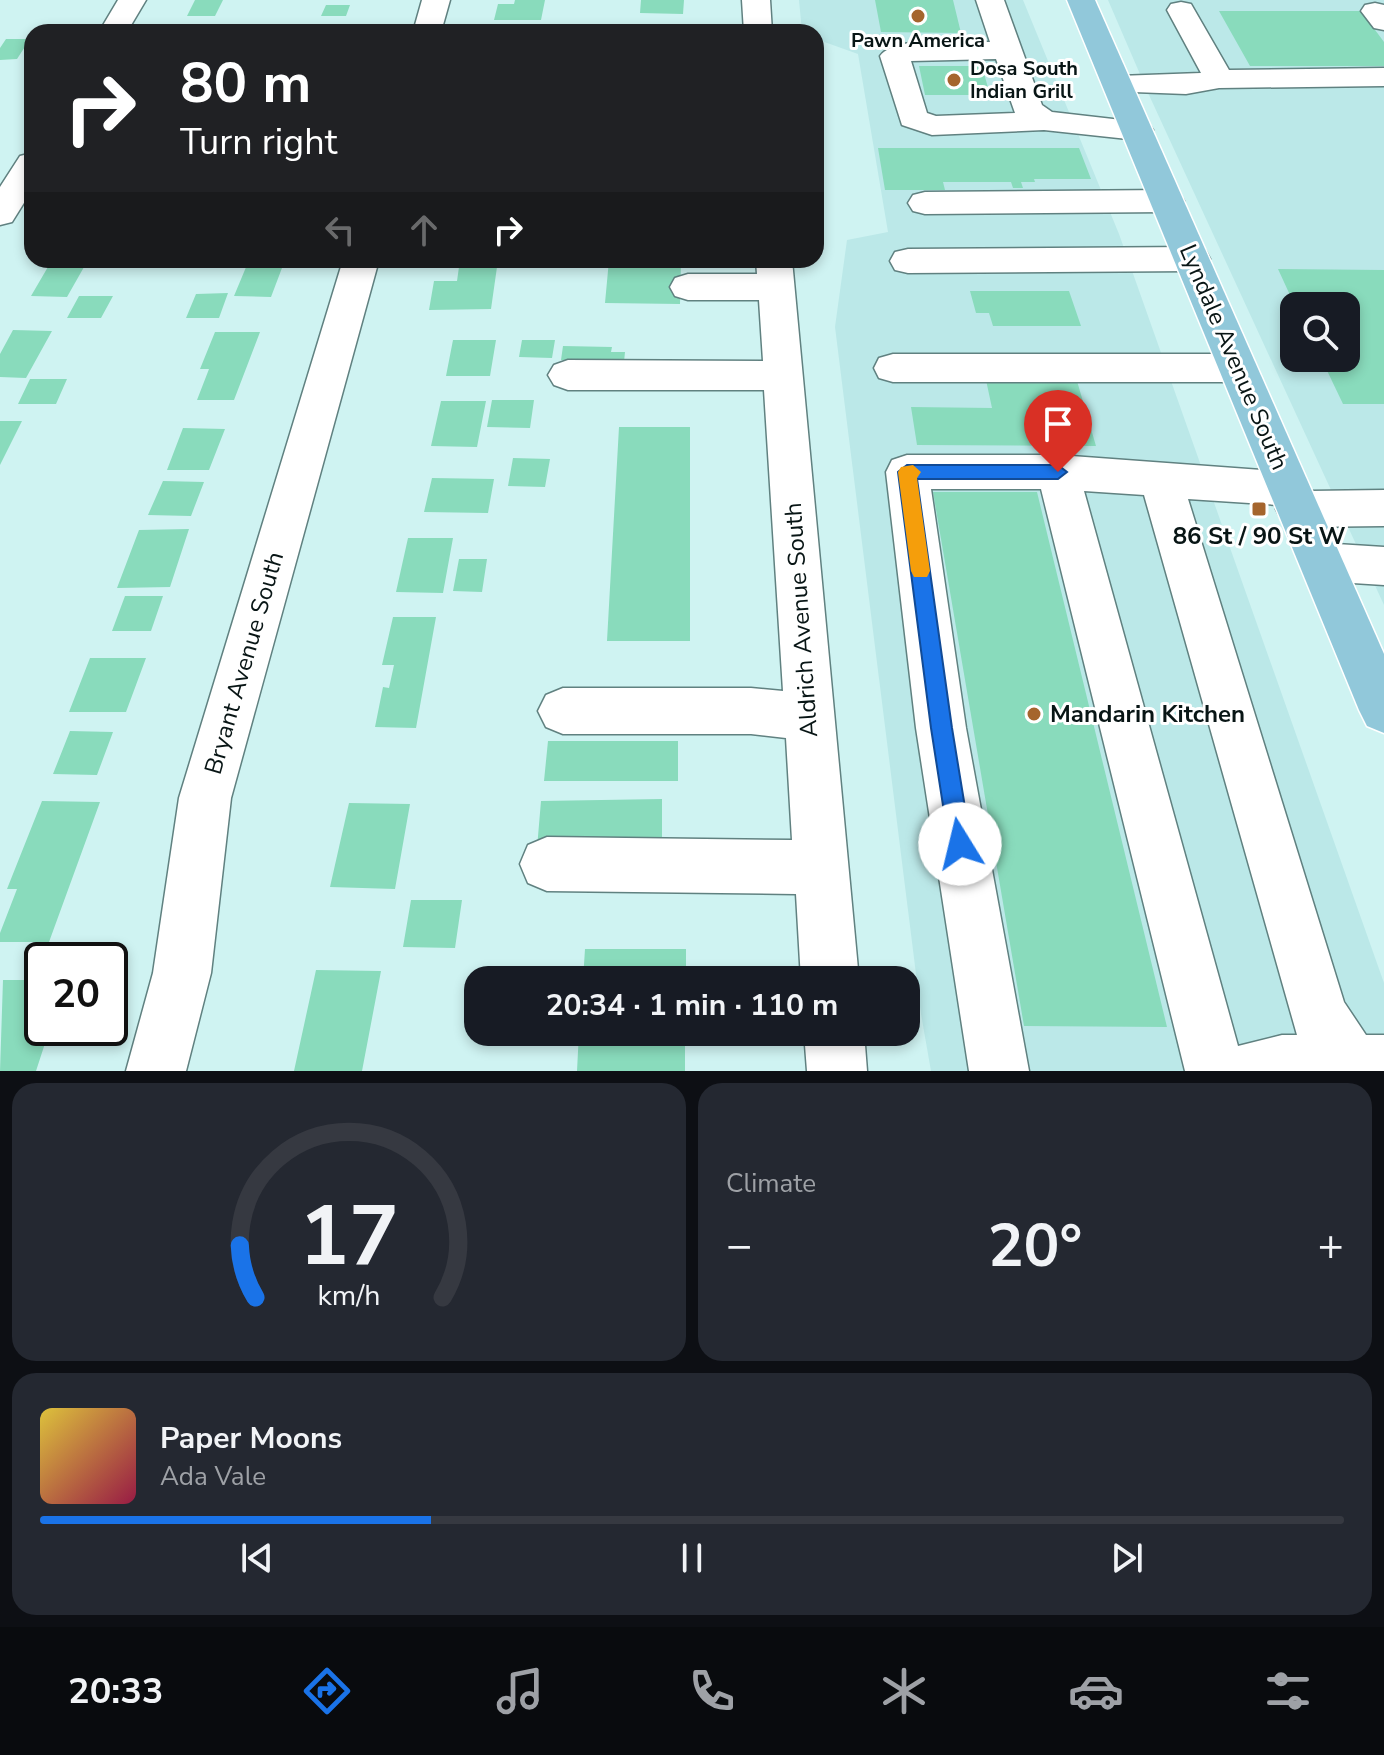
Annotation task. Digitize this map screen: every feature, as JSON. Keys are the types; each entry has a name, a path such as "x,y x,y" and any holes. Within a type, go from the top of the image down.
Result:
{"main road":[{"name":"Lyndale Avenue South","path":"1082,1 1384,710"}],"street":[{"path":"118,24 132,0"},
{"path":"429,24 436,0"},
{"path":"756,0 758,24"},
{"path":"990,0 1028,110 1044,121"},
{"path":"1181,10 1219,79"},
{"path":"1006,50 902,52 895,56 913,118 932,126 1044,121 1137,130"},
{"path":"1118,85 1186,85 1219,79 1384,77"},
{"path":"0,214 24,176"},
{"path":"925,203 1167,201"},
{"path":"908,261 1192,259"},
{"name":"Bryant Avenue South","path":"156,1071 182,973 205,798 359,268"},
{"path":"688,287 775,274"},
{"name":"Aldrich Avenue South","path":"775,274 829,966"},
{"path":"893,368 1238,368"},
{"path":"568,375 784,376"},
{"path":"999,1071 941,728 907,472 1058,472 1161,480 1384,508"},
{"path":"1058,472 1215,1071"},
{"path":"1161,480 1319,1017 1362,1067"},
{"path":"1321,562 1384,566"},
{"path":"563,711 751,711 808,717"},
{"path":"547,864 820,867"},
{"path":"835,1046 837,1071"},
{"path":"1250,1071 1282,1065 1362,1067"}],"shaded area":[{"path":"799,0 1023,0 1119,234 1384,983 1384,1071 931,1071 921,1014 920,966 915,966 835,327 847,240 888,232 858,54 824,42 824,24 801,24"},
{"path":"1108,0 1384,0 1384,605 1149,95"}],"building":[{"path":"195,0 223,0 215,16 187,16"},
{"path":"515,0 545,0 541,20 494,20 498,4 514,4"},
{"path":"641,0 684,0 683,14 640,13"},
{"name":"Pawn America","path":"875,0 953,0 961,33 881,32"},
{"path":"326,5 350,5 346,16 321,16"},
{"path":"1219,11 1361,11 1384,42 1384,66 1250,66"},
{"path":"6,39 24,39 24,48 17,59 0,60 0,48"},
{"name":"Dosa South Indian Grill","path":"919,66 982,66 990,95 925,95"},
{"path":"878,148 1079,148 1091,179 1034,179 1035,182 1021,182 1023,188 1013,188 1011,182 943,182 945,190 885,190"},
{"path":"47,268 83,268 67,297 31,296"},
{"path":"246,268 282,268 271,297 234,296"},
{"path":"459,268 497,268 491,309 429,310 434,281 457,281"},
{"path":"608,268 681,268 680,304 605,303"},
{"path":"1278,269 1384,270 1384,404 1343,404 1328,372 1360,372 1360,292 1289,292"},
{"path":"970,291 1069,291 1081,326 993,326 989,313 976,313"},
{"path":"228,293 219,318 186,318 196,294"},
{"path":"79,296 113,296 101,318 67,318"},
{"path":"13,330 52,331 26,378 0,377 0,354"},
{"path":"215,332 260,332 234,400 197,400 209,369 200,369"},
{"path":"453,340 496,340 490,376 446,376"},
{"path":"522,340 555,340 552,358 519,357"},
{"path":"563,346 612,347 611,352 625,352 624,362 561,360"},
{"path":"30,379 67,379 56,404 18,404"},
{"path":"986,380 1077,381 1096,446 917,445 911,407 992,408"},
{"path":"492,400 534,400 530,428 487,427"},
{"path":"441,401 486,401 477,447 431,446"},
{"path":"0,421 22,421 0,465"},
{"path":"619,427 690,427 690,641 607,641"},
{"path":"183,428 225,429 209,470 167,470"},
{"path":"513,458 550,459 545,487 508,486"},
{"path":"432,478 494,479 488,513 424,512"},
{"path":"163,481 204,482 191,516 148,515"},
{"path":"933,492 1037,492 1167,1027 1024,1026"},
{"path":"189,529 170,587 117,588 139,530"},
{"path":"408,538 453,538 443,593 396,592"},
{"path":"459,559 487,559 482,592 453,591"},
{"path":"125,596 163,596 151,631 112,631"},
{"path":"393,617 436,617 416,728 375,727 383,687 389,688 394,665 382,665"},
{"path":"90,658 146,658 126,712 69,712"},
{"path":"70,731 113,732 97,775 53,774"},
{"path":"548,741 678,741 678,781 544,781"},
{"path":"662,799 662,847 537,848 541,801"},
{"path":"42,801 100,802 49,942 0,942 0,933 17,889 7,889"},
{"path":"349,803 410,804 395,889 330,887"},
{"path":"411,900 462,900 455,948 403,947"},
{"path":"585,949 686,949 686,966 584,966"},
{"path":"316,970 381,971 362,1071 294,1071"},
{"path":"3,980 24,980 24,1046 44,1046 36,1071 0,1071"},
{"path":"578,1046 685,1046 685,1071 577,1071"}],"slow traffic":[{"path":"913,472 907,472 920,571"}],"place":[{"name":"Pawn America","path":"918,16"},
{"name":"Dosa South Indian Grill","path":"954,80"},
{"name":"86 St / 90 St W","path":"1259,509"},
{"name":"Mandarin Kitchen","path":"1034,714"}],"route":[{"path":"960,844 941,728 907,472 1058,472"}]}
